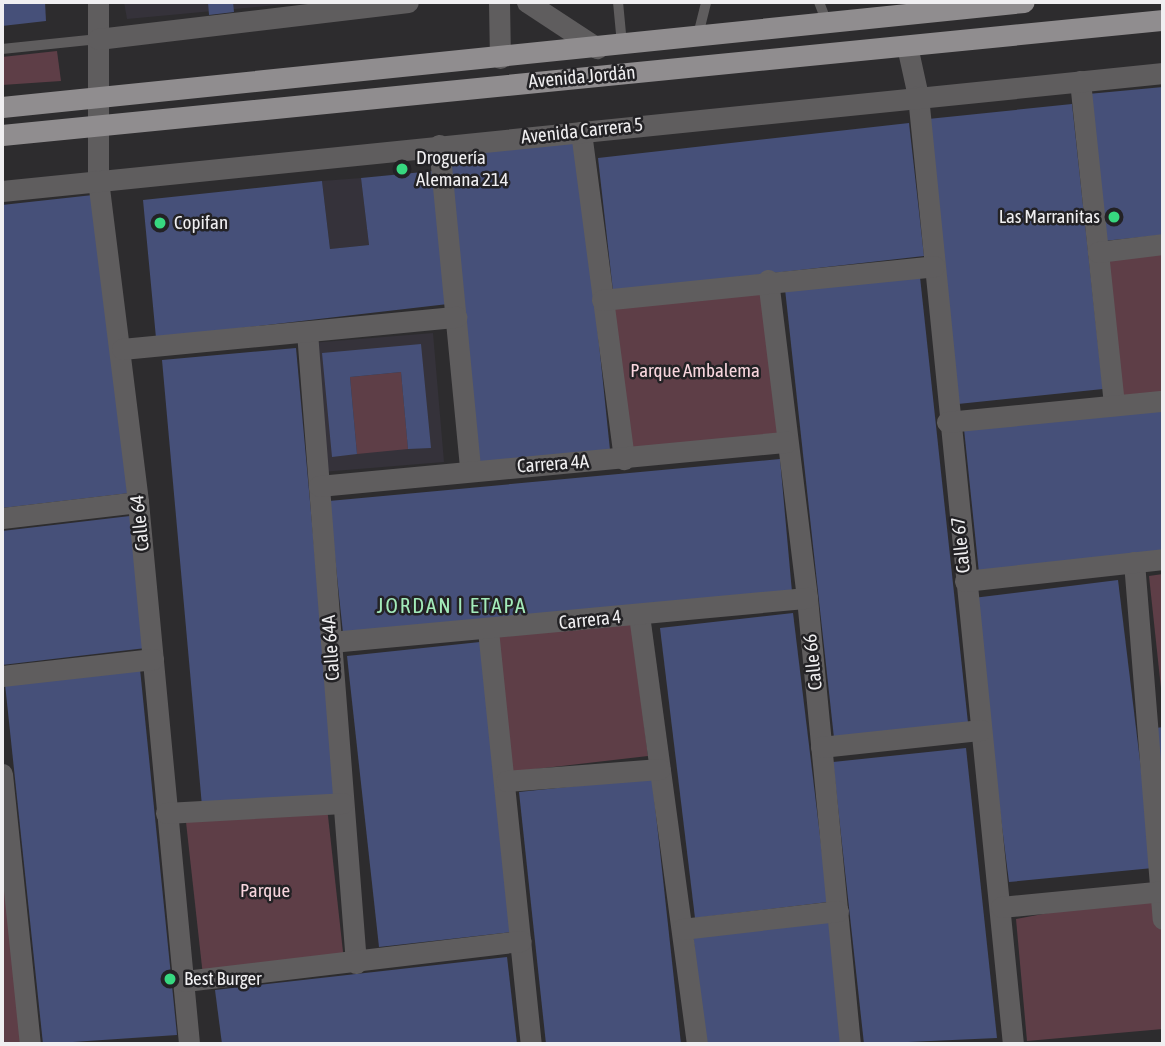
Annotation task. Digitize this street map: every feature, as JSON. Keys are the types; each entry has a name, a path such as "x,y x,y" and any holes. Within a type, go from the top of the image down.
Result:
{"main road":[{"name":"Avenida Jordán","path":"2,107 827,23 858,10 1024,2"},
{"name":"Avenida Jordán","path":"2,135 1163,20"}],"street":[{"name":"Calle 64","path":"97,2 98,180 122,349 166,813 185,981 182,1044"},
{"path":"97,39 408,2"},
{"path":"499,2 500,58"},
{"path":"527,2 597,48"},
{"name":"Calle 67","path":"907,46 918,96 947,422 1001,907 1013,1044"},
{"name":"Avenida Carrera 5","path":"2,191 1163,73"},
{"path":"1080,82 1114,405"},
{"path":"581,132 624,459"},
{"path":"439,145 470,469"},
{"path":"1098,251 1163,244"},
{"path":"602,300 768,280 934,265"},
{"name":"Calle 66","path":"768,280 807,598 850,1044"},
{"path":"122,349 457,317"},
{"name":"Calle 64A","path":"307,332 356,963"},
{"path":"947,422 1163,401"},
{"name":"Carrera 4A","path":"319,486 470,469 624,459 787,442"},
{"path":"2,518 138,502"},
{"path":"965,581 1163,559"},
{"path":"1134,562 1155,723 1163,919"},
{"name":"Carrera 4","path":"331,642 488,630 807,598"},
{"path":"639,615 697,1044"},
{"path":"488,630 506,781 531,1044"},
{"path":"2,676 153,659"},
{"path":"821,747 981,730"},
{"path":"506,781 660,769"},
{"path":"2,774 30,1044"},
{"path":"166,813 343,803"},
{"path":"1001,907 1162,892"},
{"path":"682,929 838,911"},
{"path":"185,981 356,963 521,941"}],"lane":[{"path":"618,2 622,44"},
{"path":"698,35 706,2"},
{"path":"819,2 827,23"},
{"path":"2,49 97,39"}],"shaded area":[{"path":"124,2 309,2 127,19"},
{"path":"361,178 369,245 330,249 322,181"},
{"path":"433,333 444,462 322,472 310,343"}],"green space":[{"path":"57,51 61,81 2,85 2,57"},
{"path":"1163,244 1163,401 1114,406 1098,252"},
{"name":"Parque Ambalema","path":"763,287 781,437 629,454 611,307"},
{"path":"401,372 408,449 357,454 350,377"},
{"path":"1163,574 1163,707 1149,576"},
{"path":"632,620 648,756 510,772 494,636"},
{"name":"Parque","path":"327,807 344,961 203,976 186,822"},
{"path":"2,820 23,1044 2,1044"},
{"path":"1161,892 1163,1029 1027,1041 1016,919"}],"building":[{"path":"2,2 45,2 46,21 2,26"},
{"path":"208,2 233,2 234,12 209,15"},
{"path":"1163,87 1163,235 1103,241 1088,94"},
{"path":"1072,104 1103,389 958,404 928,119"},
{"path":"909,123 924,256 613,291 598,158"},
{"path":"578,141 610,450 476,463 445,153"},
{"path":"433,171 448,304 156,338 143,200 322,181 330,249 369,245 361,178"},
{"path":"93,195 130,493 2,508 2,205"},
{"path":"920,277 968,723 834,738 785,289"},
{"path":"421,344 431,448 408,449 401,372 350,377 357,454 332,457 322,353"},
{"path":"296,348 337,797 202,806 162,360"},
{"path":"1163,407 1163,553 979,573 964,429"},
{"path":"780,459 792,592 343,633 329,501"},
{"path":"130,516 146,648 2,665 2,531"},
{"path":"1118,580 1153,868 1009,882 973,598"},
{"path":"793,613 828,902 695,918 660,628"},
{"path":"480,642 512,932 379,947 347,656"},
{"path":"140,669 177,1035 43,1044 5,684"},
{"path":"1163,727 1163,776 1162,776 1156,728"},
{"path":"966,748 997,1038 864,1044 833,762"},
{"path":"652,778 681,1044 546,1044 519,792"},
{"path":"831,919 845,1044 705,1044 693,935"},
{"path":"507,957 517,1044 222,1044 215,990"}],"place":[{"name":"Droguería Alemana 214","path":"402,169"},
{"name":"Las Marranitas","path":"1114,217"},
{"name":"Copifan","path":"160,223"},
{"name":"Best Burger","path":"170,979"}],"district":[{"name":"JORDAN I ETAPA","path":"452,605"}]}
